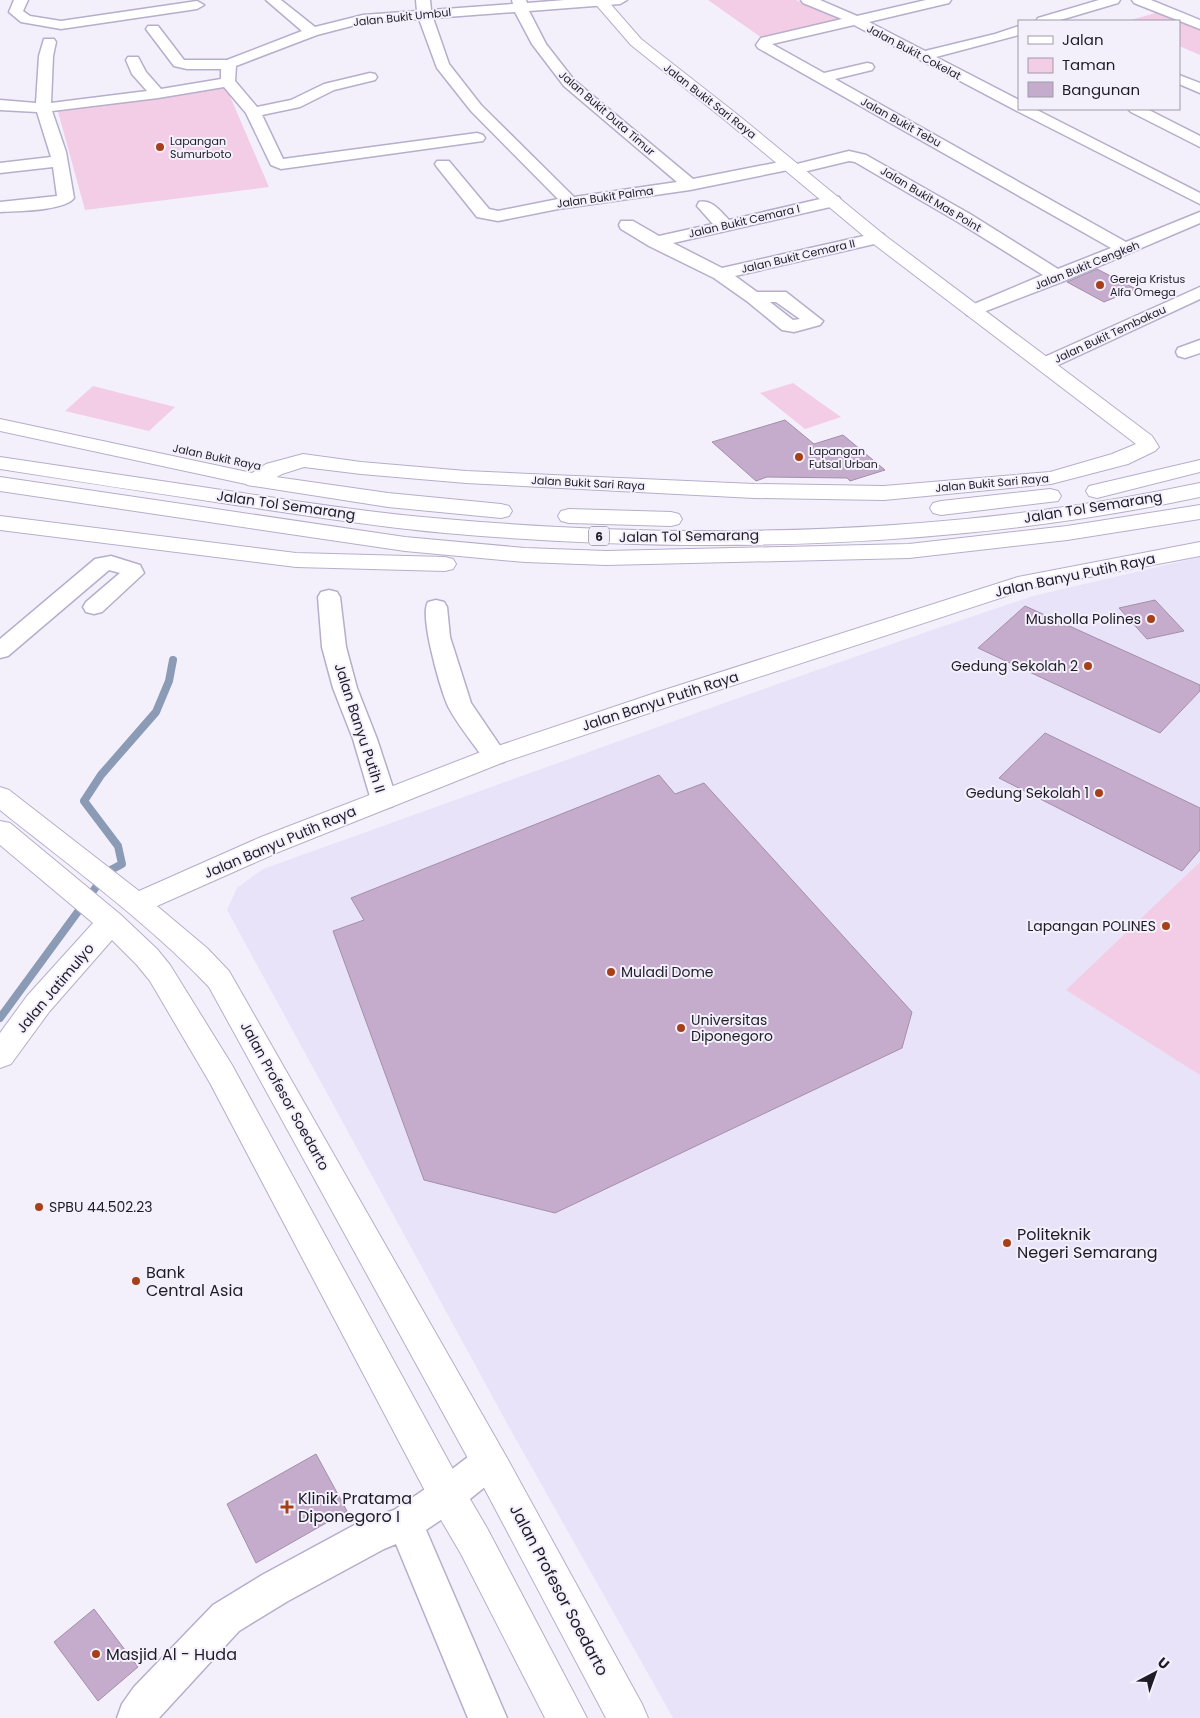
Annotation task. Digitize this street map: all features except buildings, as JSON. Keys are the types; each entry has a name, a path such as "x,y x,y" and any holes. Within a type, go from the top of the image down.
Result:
{"main road":[{"name":"Jalan Bukit Sari Raya","path":"274,469 303,460 361,468 466,477 754,491 884,493 1051,478 1120,459 1148,447 1145,440 1047,364 877,238 793,167 636,42 606,1"},
{"name":"Jalan Bukit Raya","path":"0,412 274,469"},
{"name":"Jalan Bukit Raya","path":"0,426 254,480 274,469"},
{"name":"Jalan Tol Semarang","path":"0,463 444,526 611,537 814,535 908,530 999,522 1200,490"},
{"path":"254,480 388,500 573,517 758,519 934,509 1087,492 1200,466"},
{"name":"Jalan Tol Semarang","path":"0,484 406,544 525,555 606,558 909,551 1067,533 1200,512"},
{"path":"0,523 296,560 483,564 606,558"},
{"name":"Jalan Banyu Putih Raya","path":"104,898 271,844 495,756 993,592 1026,582 1200,549"},
{"name":"Jalan Profesor Soedarto","path":"0,796 104,898 160,973 221,1074 447,1496 474,1541 567,1718"},
{"name":"Jalan Profesor Soedarto","path":"0,830 104,898 198,956 219,979 490,1462 628,1718"},
{"name":"Jalan Jatimulyo","path":"0,1056 38,1004 104,898"}],"street":[{"path":"21,0 16,12 20,16 54,25 197,5"},
{"path":"273,0 312,32"},
{"name":"Jalan Bukit Cokelat","path":"808,0 857,21 1018,105"},
{"path":"857,21 944,0"},
{"path":"1051,20 1114,0"},
{"path":"1139,0 1200,25"},
{"name":"Jalan Bukit Umbul","path":"229,64 259,50 312,32 360,12 423,7 606,1"},
{"name":"Jalan Bukit Duta Timur","path":"520,4 539,45 552,65 569,83 690,185"},
{"path":"423,7 442,65 476,108 570,202"},
{"name":"Jalan Bukit Tebu","path":"857,21 763,43 763,46 1126,249"},
{"path":"153,28 178,63 187,65 229,64 228,82 253,112 277,162 281,164 477,138"},
{"path":"921,56 1000,37 1018,30"},
{"path":"1000,37 1018,46"},
{"path":"0,207 56,202 66,198 60,161 42,108 46,56 49,42"},
{"path":"133,60 139,74 158,94"},
{"path":"823,78 867,67"},
{"path":"253,112 295,104 329,87 370,77"},
{"path":"1180,79 1200,89"},
{"path":"0,104 42,108 158,94 228,82"},
{"path":"1026,110 1200,199"},
{"path":"1138,110 1200,142"},
{"name":"Jalan Bukit Mas Point","path":"793,167 849,156 860,158 964,218 1058,277"},
{"path":"0,168 60,161"},
{"name":"Jalan Bukit Palma","path":"443,164 483,213 498,216 570,202 690,185 793,167"},
{"name":"Jalan Bukit Cemara I","path":"655,242 833,201"},
{"path":"705,206 724,226"},
{"name":"Jalan Bukit Cengkeh","path":"973,311 1200,217"},
{"path":"627,225 655,242 719,274 754,297"},
{"name":"Jalan Bukit Cemara II","path":"719,274 877,238"},
{"name":"Jalan Bukit Tembakau","path":"1047,364 1200,292"},
{"path":"0,651 103,564 111,563 132,570 133,573 94,607"},
{"name":"Jalan Banyu Putih II","path":"329,597 334,647 345,688 384,800"},
{"path":"436,607 438,637 459,704 495,756"},
{"path":"146,1712 226,1618 275,1588 373,1535 405,1523 447,1496 490,1462"},
{"path":"405,1523 488,1718"}],"shaded area":[{"path":"1200,557 1200,1718 673,1718 509,1427 227,910 237,888 263,869 783,682 1033,596"}],"green space":[{"path":"708,0 796,0 840,19 762,38"},
{"path":"1159,12 1177,20 1131,20"},
{"path":"1180,21 1200,30 1200,55 1180,46"},
{"name":"Lapangan Sumurboto","path":"226,87 269,187 85,210 57,108"},
{"path":"793,383 841,417 805,429 760,393"},
{"path":"93,386 175,407 149,431 65,411"},
{"name":"Lapangan POLINES","path":"1200,862 1200,1075 1066,990"}],"waterway":[{"path":"0,1018 107,872 122,864 118,846 84,801 101,775 156,712 169,681 173,660"}],"place":[{"name":"Lapangan Sumurboto","path":"160,147"},
{"name":"Gereja Kristus Alfa Omega","path":"1100,285"},
{"name":"Lapangan Futsal Urban","path":"799,457"},
{"name":"Musholla Polines","path":"1151,619"},
{"name":"Gedung Sekolah 2","path":"1088,666"},
{"name":"Gedung Sekolah 1","path":"1099,793"},
{"name":"Lapangan POLINES","path":"1166,926"},
{"name":"Muladi Dome","path":"611,972"},
{"name":"Universitas Diponegoro","path":"681,1028"},
{"name":"SPBU 44.502.23","path":"39,1207"},
{"name":"Politeknik Negeri Semarang","path":"1007,1243"},
{"name":"Bank Central Asia","path":"136,1281"},
{"name":"Klinik Pratama Diponegoro I","path":"287,1507"},
{"name":"Masjid Al - Huda","path":"96,1654"}]}
